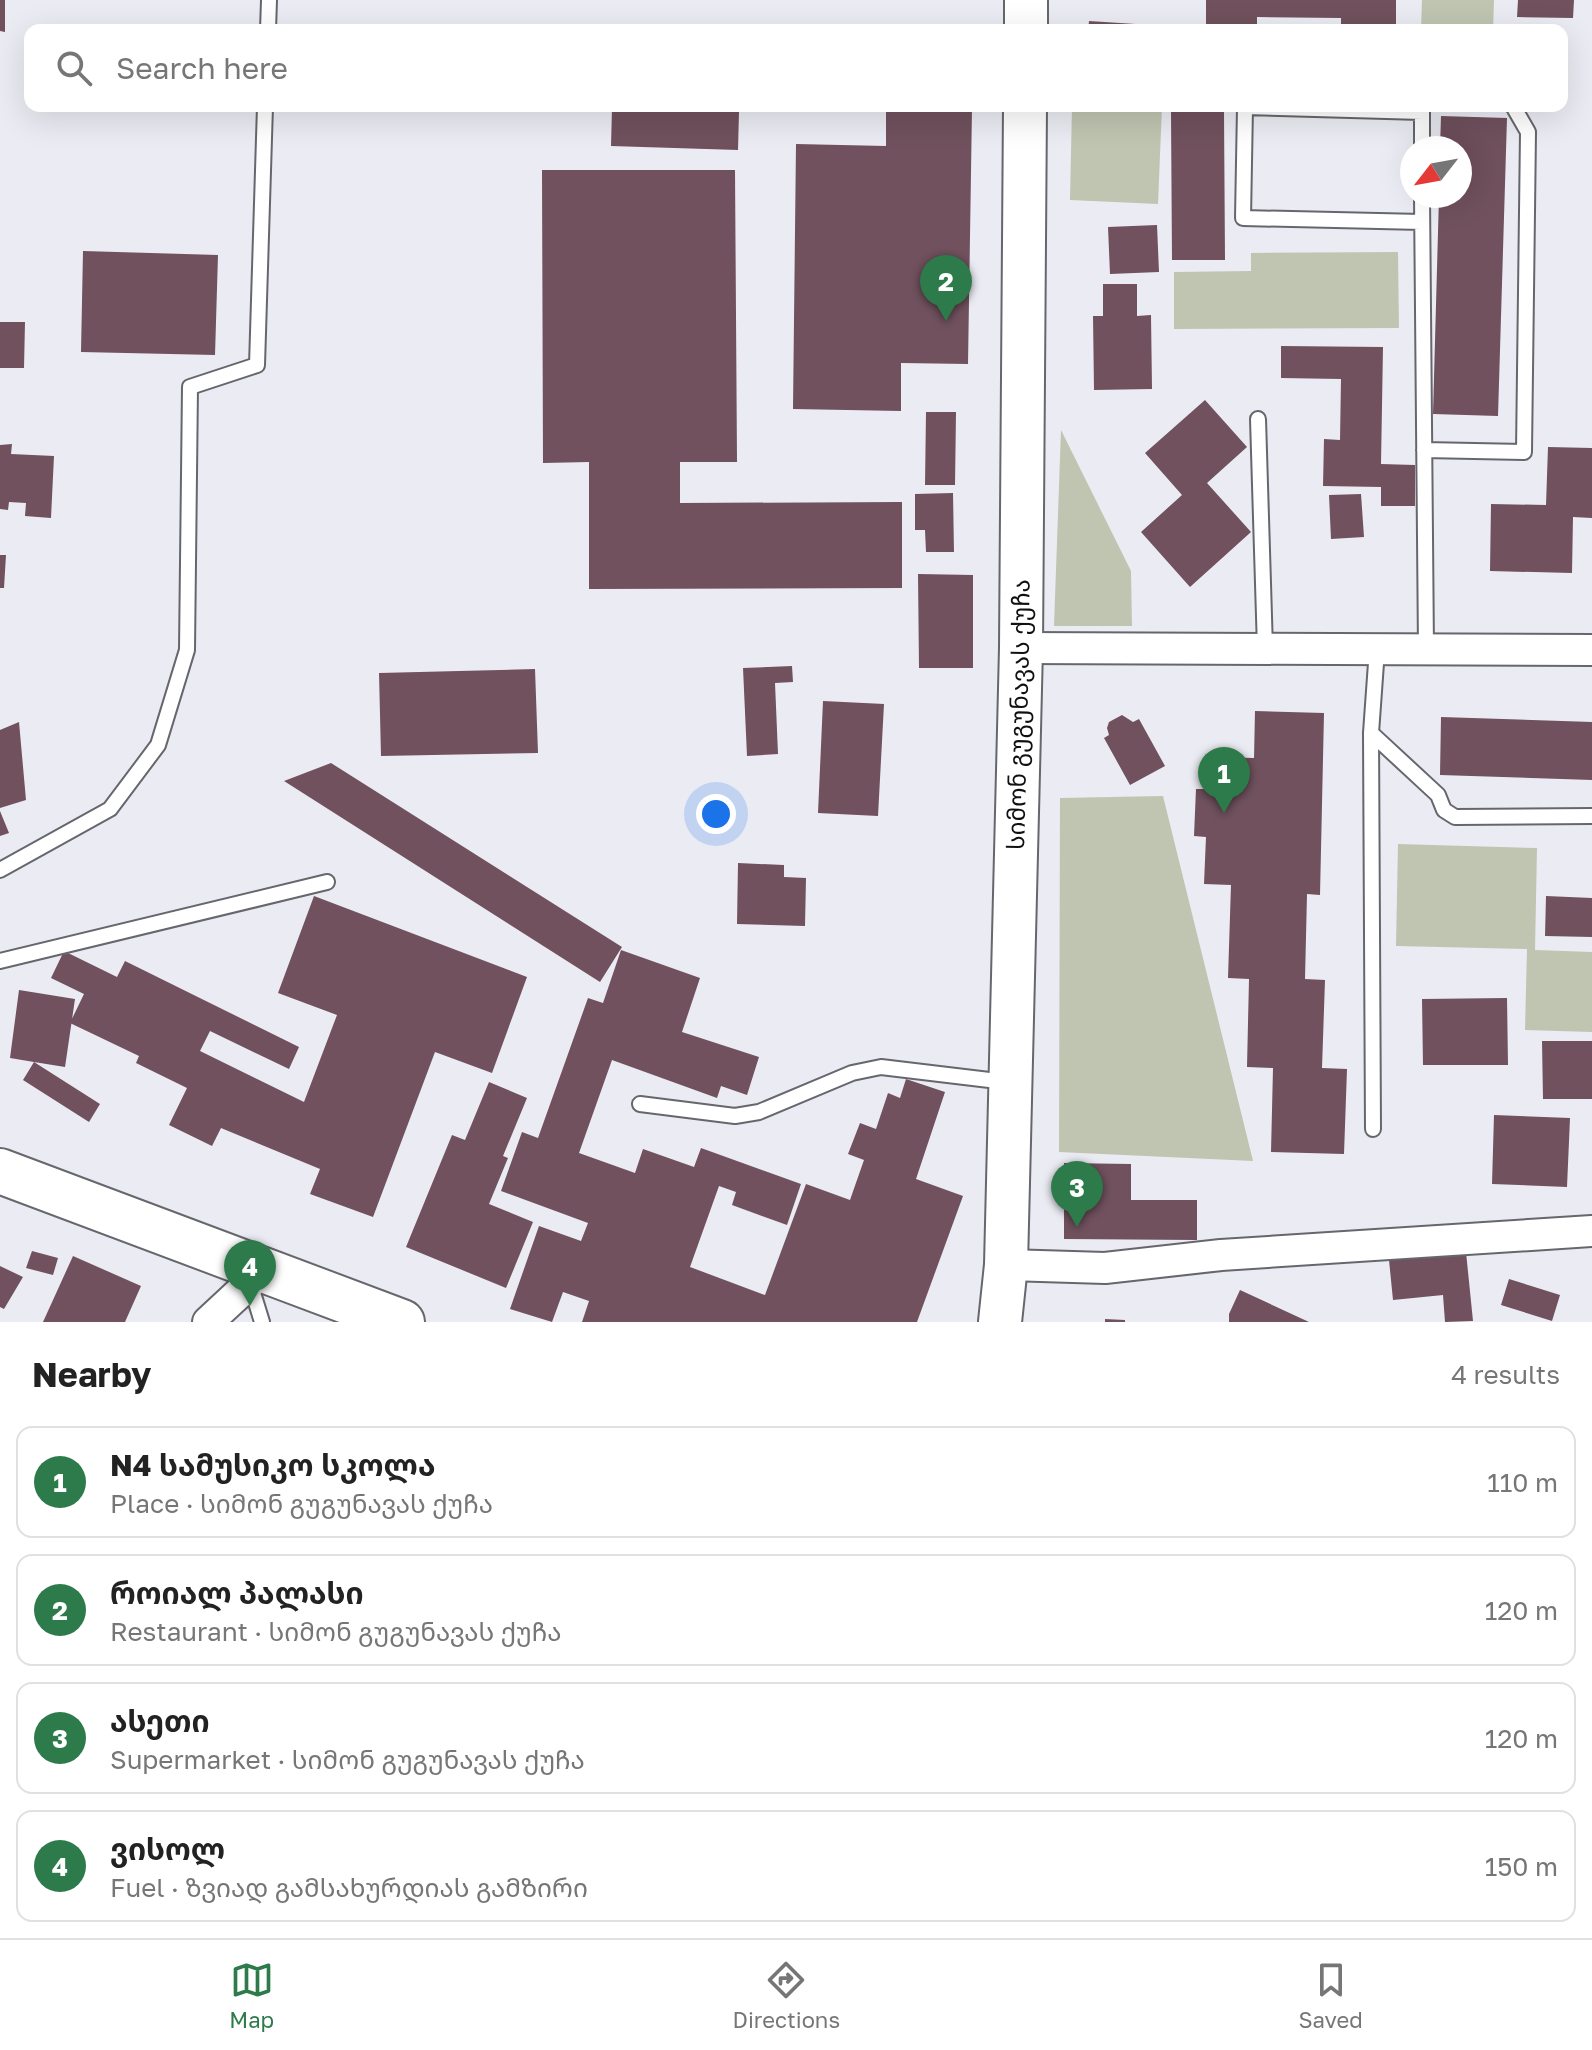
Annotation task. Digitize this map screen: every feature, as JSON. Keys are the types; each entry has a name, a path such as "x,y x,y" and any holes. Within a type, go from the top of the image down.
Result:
{"main road":[{"path":"1026,0 1026,24"},
{"name":"სიმონ გუგუნავას ქუჩა","path":"1006,1304 1021,648 1025,112"},
{"path":"0,1154 21,1186"},
{"path":"0,1171 21,1186 251,1275 402,1322"}],"street":[{"path":"1021,648 1592,650"},
{"path":"1006,1304 1105,1268 1221,1255 1592,1231"},
{"path":"208,1322 251,1275"}],"lane":[{"path":"268,24 269,0"},
{"path":"0,870 110,809 158,745 187,650 190,387 257,365 265,112"},
{"path":"1245,112 1243,218 1422,222"},
{"path":"1422,112 1422,136"},
{"path":"1424,450 1524,452 1528,132 1516,112"},
{"path":"1422,208 1426,650"},
{"path":"1258,419 1265,649"},
{"path":"1373,1129 1371,733 1377,649"},
{"path":"1371,733 1438,795 1444,810 1455,817 1592,816"},
{"path":"0,961 327,882"},
{"path":"640,1104 735,1116 759,1112 852,1073 881,1067 1010,1082"},
{"path":"251,1275 262,1322"}],"green space":[{"path":"1422,0 1494,0 1493,24 1421,24"},
{"path":"1072,112 1162,112 1158,204 1070,200"},
{"path":"1398,252 1399,328 1174,329 1174,272 1251,271 1251,253"},
{"path":"1061,430 1131,571 1132,626 1054,626"},
{"path":"1163,796 1253,1161 1059,1152 1060,798"},
{"path":"1398,844 1537,848 1535,950 1592,952 1592,1032 1525,1030 1527,949 1396,946"}],"building":[{"path":"0,0 5,0 5,32 0,31"},
{"path":"1206,0 1396,0 1396,24 1341,24 1341,18 1257,17 1257,24 1206,24"},
{"path":"1518,0 1574,0 1573,18 1517,17"},
{"path":"1089,21 1135,24 1089,24"},
{"path":"612,112 739,112 738,150 611,146"},
{"path":"886,112 972,112 968,364 901,363 901,411 793,409 796,144 886,146"},
{"path":"1171,112 1224,112 1225,260 1172,260"},
{"path":"1441,116 1507,118 1498,416 1433,414 1439,208 1472,208 1472,136 1440,136"},
{"path":"542,170 735,170 737,462 680,462 680,503 902,502 902,588 589,589 589,462 543,463"},
{"path":"1157,225 1159,272 1110,274 1108,227"},
{"path":"83,251 218,255 215,355 81,352"},
{"path":"1103,284 1137,284 1137,316 1151,315 1152,389 1094,390 1093,316 1103,316"},
{"path":"0,322 25,322 24,368 0,368"},
{"path":"1281,346 1383,347 1381,464 1415,465 1415,506 1381,506 1381,487 1323,486 1324,439 1340,440 1341,379 1281,378"},
{"path":"1205,400 1247,447 1207,483 1251,532 1190,587 1141,532 1182,495 1145,453"},
{"path":"926,412 956,412 955,485 925,485"},
{"path":"12,444 11,454 54,456 51,518 25,516 26,503 9,502 8,510 0,509 0,445"},
{"path":"1548,447 1592,448 1592,518 1573,517 1572,573 1490,571 1491,504 1546,505"},
{"path":"953,493 954,552 926,552 925,530 915,530 915,494"},
{"path":"1361,494 1364,537 1331,539 1329,495"},
{"path":"0,555 6,555 4,588 0,588"},
{"path":"918,574 973,575 973,668 919,668"},
{"path":"792,666 793,682 775,683 778,754 747,756 743,668"},
{"path":"535,669 538,753 381,756 379,673"},
{"path":"823,701 884,704 878,816 818,813"},
{"path":"1255,711 1324,713 1320,895 1307,894 1305,979 1325,980 1322,1068 1347,1069 1344,1154 1271,1152 1273,1068 1247,1067 1249,979 1228,978 1231,885 1204,884 1206,837 1194,836 1196,789 1207,789 1208,757 1254,758"},
{"path":"1122,715 1133,722 1139,719 1165,766 1130,785 1104,738 1109,735 1109,722"},
{"path":"1441,717 1592,722 1592,780 1440,775"},
{"path":"19,722 26,800 0,808 0,730"},
{"path":"331,763 622,947 600,982 284,781"},
{"path":"0,811 9,833 0,836"},
{"path":"738,863 784,865 784,877 806,878 805,926 737,924"},
{"path":"314,896 527,977 492,1073 435,1052 373,1217 310,1194 320,1169 221,1128 212,1146 169,1125 187,1088 136,1063 139,1056 70,1023 84,994 51,978 64,951 117,977 125,961 299,1047 289,1069 210,1031 200,1051 304,1102 337,1015 278,993"},
{"path":"1546,896 1592,898 1592,937 1545,936"},
{"path":"621,950 700,978 682,1032 759,1057 747,1095 721,1086 717,1098 612,1060 579,1153 635,1173 643,1149 694,1167 701,1148 801,1184 787,1225 732,1205 736,1192 719,1186 690,1267 765,1295 806,1184 850,1200 864,1160 848,1154 860,1123 876,1129 888,1093 900,1098 906,1079 945,1092 916,1179 963,1196 917,1322 582,1322 589,1301 563,1292 552,1322 510,1309 539,1226 581,1241 588,1223 501,1191 522,1132 538,1138 588,998 603,1003"},
{"path":"19,990 75,999 65,1067 10,1058"},
{"path":"1507,998 1508,1065 1423,1065 1422,999"},
{"path":"1542,1041 1592,1041 1592,1099 1543,1099"},
{"path":"34,1062 100,1104 89,1122 23,1080"},
{"path":"489,1082 527,1098 503,1156 508,1158 489,1204 533,1222 506,1288 406,1247 452,1135 465,1140"},
{"path":"1494,1115 1570,1118 1567,1187 1492,1184"},
{"path":"1064,1163 1131,1164 1131,1200 1197,1200 1197,1240 1064,1239"},
{"path":"32,1251 58,1258 53,1275 26,1268"},
{"path":"1466,1252 1473,1321 1445,1322 1443,1295 1393,1300 1389,1260"},
{"path":"73,1256 141,1286 125,1322 43,1322"},
{"path":"0,1266 23,1277 4,1309 0,1307"},
{"path":"1509,1279 1560,1295 1552,1321 1501,1305"},
{"path":"1240,1290 1309,1322 1229,1322 1229,1314"},
{"path":"1105,1319 1125,1320 1125,1322 1105,1322"}],"place":[{"name":"როიალ პალასი","path":"946,321"},
{"name":"N4 სამუსიკო სკოლა","path":"1224,813"},
{"name":"ასეთი","path":"1077,1227"},
{"name":"ვისოლ","path":"250,1306"}]}
